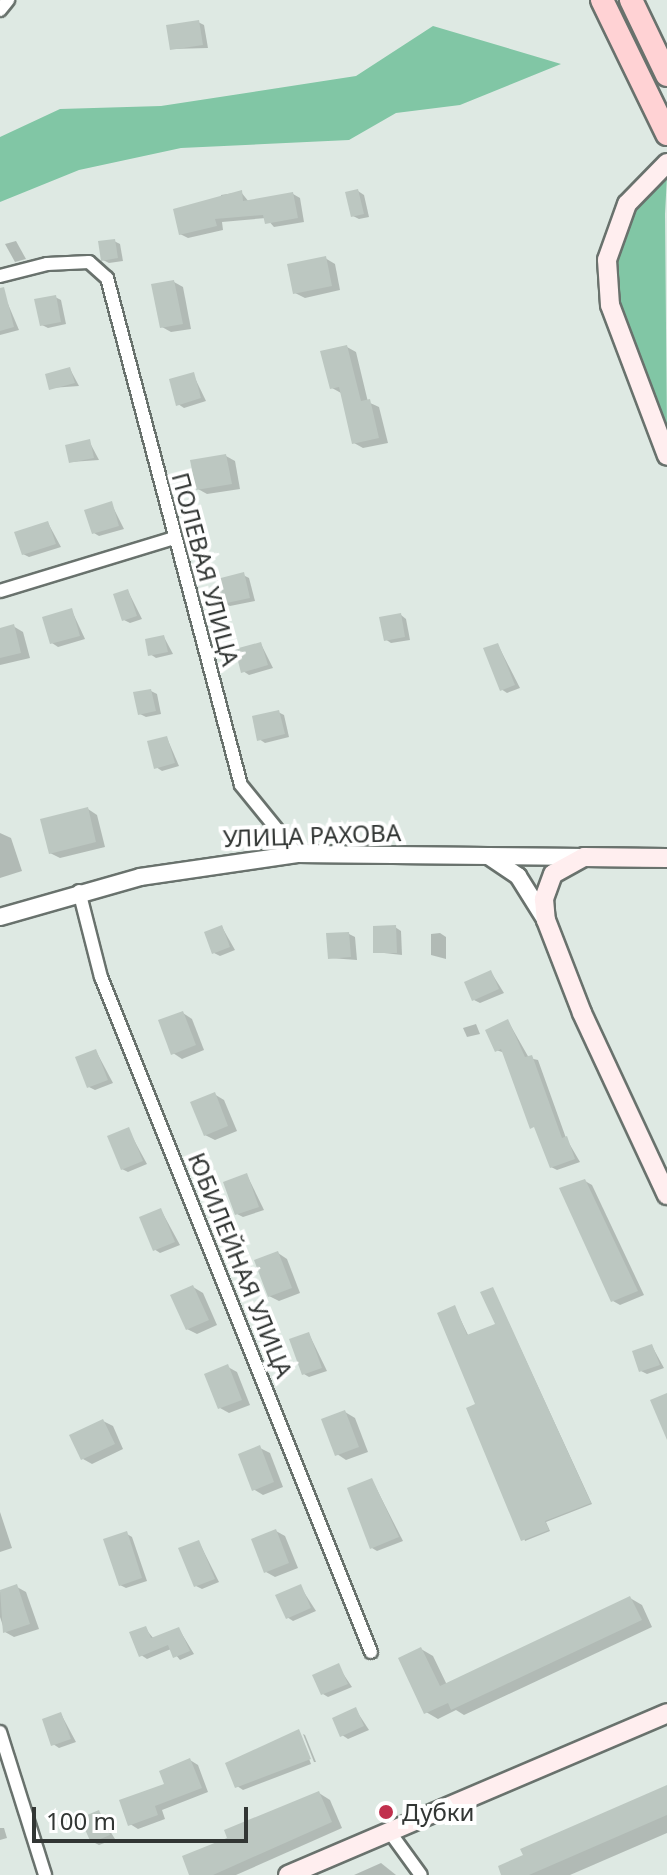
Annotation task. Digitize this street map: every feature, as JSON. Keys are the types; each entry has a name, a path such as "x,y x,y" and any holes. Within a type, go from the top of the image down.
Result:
{"highway":[{"path":"602,0 667,134"},
{"path":"631,0 667,75"}],"main road":[{"path":"667,163 627,204 607,260 610,305 667,456"},
{"path":"667,858 584,857 565,864 546,885 546,920 617,1093 667,1195"},
{"path":"288,1875 667,1713"}],"street":[{"path":"0,10 8,0"},
{"name":"ПОЛЕВАЯ УЛИЦА","path":"0,276 47,264 89,262 107,278 241,785 297,854"},
{"path":"0,591 174,538"},
{"name":"УЛИЦА РАХОВА","path":"0,917 79,891 202,864 297,854 584,857"},
{"path":"488,856 518,876 546,920"},
{"name":"ЮБИЛЕЙНАЯ УЛИЦА","path":"79,891 101,977 371,1652"},
{"path":"0,1732 45,1875"},
{"path":"389,1831 421,1875"}],"green space":[{"path":"433,26 561,64 460,105 396,113 349,140 181,148 79,170 0,202 0,137 60,109 161,106 356,76"},
{"path":"667,176 667,436 620,305 616,261 635,210"}],"building":[{"path":"199,20 203,45 170,50 166,25"},
{"path":"358,189 364,214 351,217 345,192"},
{"path":"242,190 243,201 293,192 298,218 265,224 263,215 215,219 217,226 179,235 173,209"},
{"path":"115,239 118,258 101,261 98,241"},
{"path":"326,256 332,286 293,294 287,264"},
{"path":"174,280 183,324 160,328 151,284"},
{"path":"4,287 14,327 0,331 0,288"},
{"path":"56,295 61,322 40,326 34,299"},
{"path":"347,345 361,401 370,399 379,438 352,444 339,387 330,389 320,351"},
{"path":"70,367 75,383 49,390 45,374"},
{"path":"194,372 201,398 176,406 169,379"},
{"path":"90,439 94,458 69,463 65,445"},
{"path":"226,454 232,484 196,490 190,460"},
{"path":"112,501 119,526 92,534 84,510"},
{"path":"48,521 56,544 22,555 14,532"},
{"path":"244,572 250,598 222,604 217,579"},
{"path":"128,589 137,616 122,621 113,594"},
{"path":"72,608 80,636 50,644 42,617"},
{"path":"401,613 405,637 384,641 379,617"},
{"path":"14,624 21,653 0,658 0,628"},
{"path":"164,635 168,652 148,656 145,639"},
{"path":"261,642 268,665 241,673 235,649"},
{"path":"498,643 515,685 500,691 483,648"},
{"path":"151,689 156,711 138,715 133,692"},
{"path":"279,710 285,734 257,741 252,716"},
{"path":"167,736 175,763 154,769 147,741"},
{"path":"88,807 96,842 49,854 40,819"},
{"path":"222,925 230,947 212,954 204,932"},
{"path":"396,925 397,953 373,953 373,926"},
{"path":"349,932 351,957 328,959 326,933"},
{"path":"491,970 499,989 472,1001 464,982"},
{"path":"183,1011 196,1045 171,1055 158,1020"},
{"path":"508,1019 525,1057 532,1055 562,1138 567,1136 575,1159 550,1168 534,1127 530,1129 501,1049 495,1052 485,1030"},
{"path":"96,1049 108,1080 87,1088 75,1057"},
{"path":"215,1092 228,1126 204,1136 190,1102"},
{"path":"129,1127 143,1161 121,1170 107,1136"},
{"path":"247,1173 259,1207 235,1215 223,1182"},
{"path":"585,1179 638,1291 611,1302 559,1188"},
{"path":"161,1208 175,1242 153,1251 139,1217"},
{"path":"278,1251 292,1288 268,1297 254,1260"},
{"path":"193,1285 209,1320 186,1330 170,1295"},
{"path":"493,1287 591,1503 545,1521 549,1530 521,1541 466,1408 475,1404 437,1313 455,1305 467,1335 495,1324 480,1292"},
{"path":"309,1332 322,1368 302,1375 289,1339"},
{"path":"652,1344 660,1365 639,1372 632,1351"},
{"path":"228,1364 242,1400 218,1409 204,1374"},
{"path":"667,1393 667,1440 650,1400"},
{"path":"345,1410 359,1447 335,1456 321,1419"},
{"path":"103,1419 115,1444 81,1460 69,1435"},
{"path":"260,1445 274,1482 252,1491 238,1454"},
{"path":"372,1478 399,1537 370,1549 347,1488"},
{"path":"276,1529 289,1563 264,1573 251,1539"},
{"path":"127,1531 142,1578 119,1586 103,1539"},
{"path":"199,1540 215,1579 194,1587 178,1548"},
{"path":"17,1584 30,1624 3,1633 0,1590"},
{"path":"301,1584 311,1608 286,1619 275,1595"},
{"path":"630,1596 642,1620 451,1710 448,1703 424,1714 398,1658 421,1647 440,1686"},
{"path":"146,1626 151,1638 179,1627 190,1651 173,1658 168,1645 139,1657 129,1632"},
{"path":"339,1663 348,1684 321,1695 312,1675"},
{"path":"356,1707 364,1726 340,1737 332,1718"},
{"path":"61,1712 71,1739 51,1746 42,1719"},
{"path":"299,1729 311,1759 235,1788 225,1763"},
{"path":"190,1758 202,1788 155,1806 158,1815 128,1826 119,1800 164,1784 159,1771"},
{"path":"667,1785 667,1815 529,1875 501,1875 498,1866 523,1855 520,1849"},
{"path":"319,1791 332,1822 213,1875 189,1875 182,1856 227,1838 224,1830"},
{"path":"99,1810 110,1835 91,1843 80,1818"}],"place":[{"name":"Дубки","path":"386,1812"}]}
